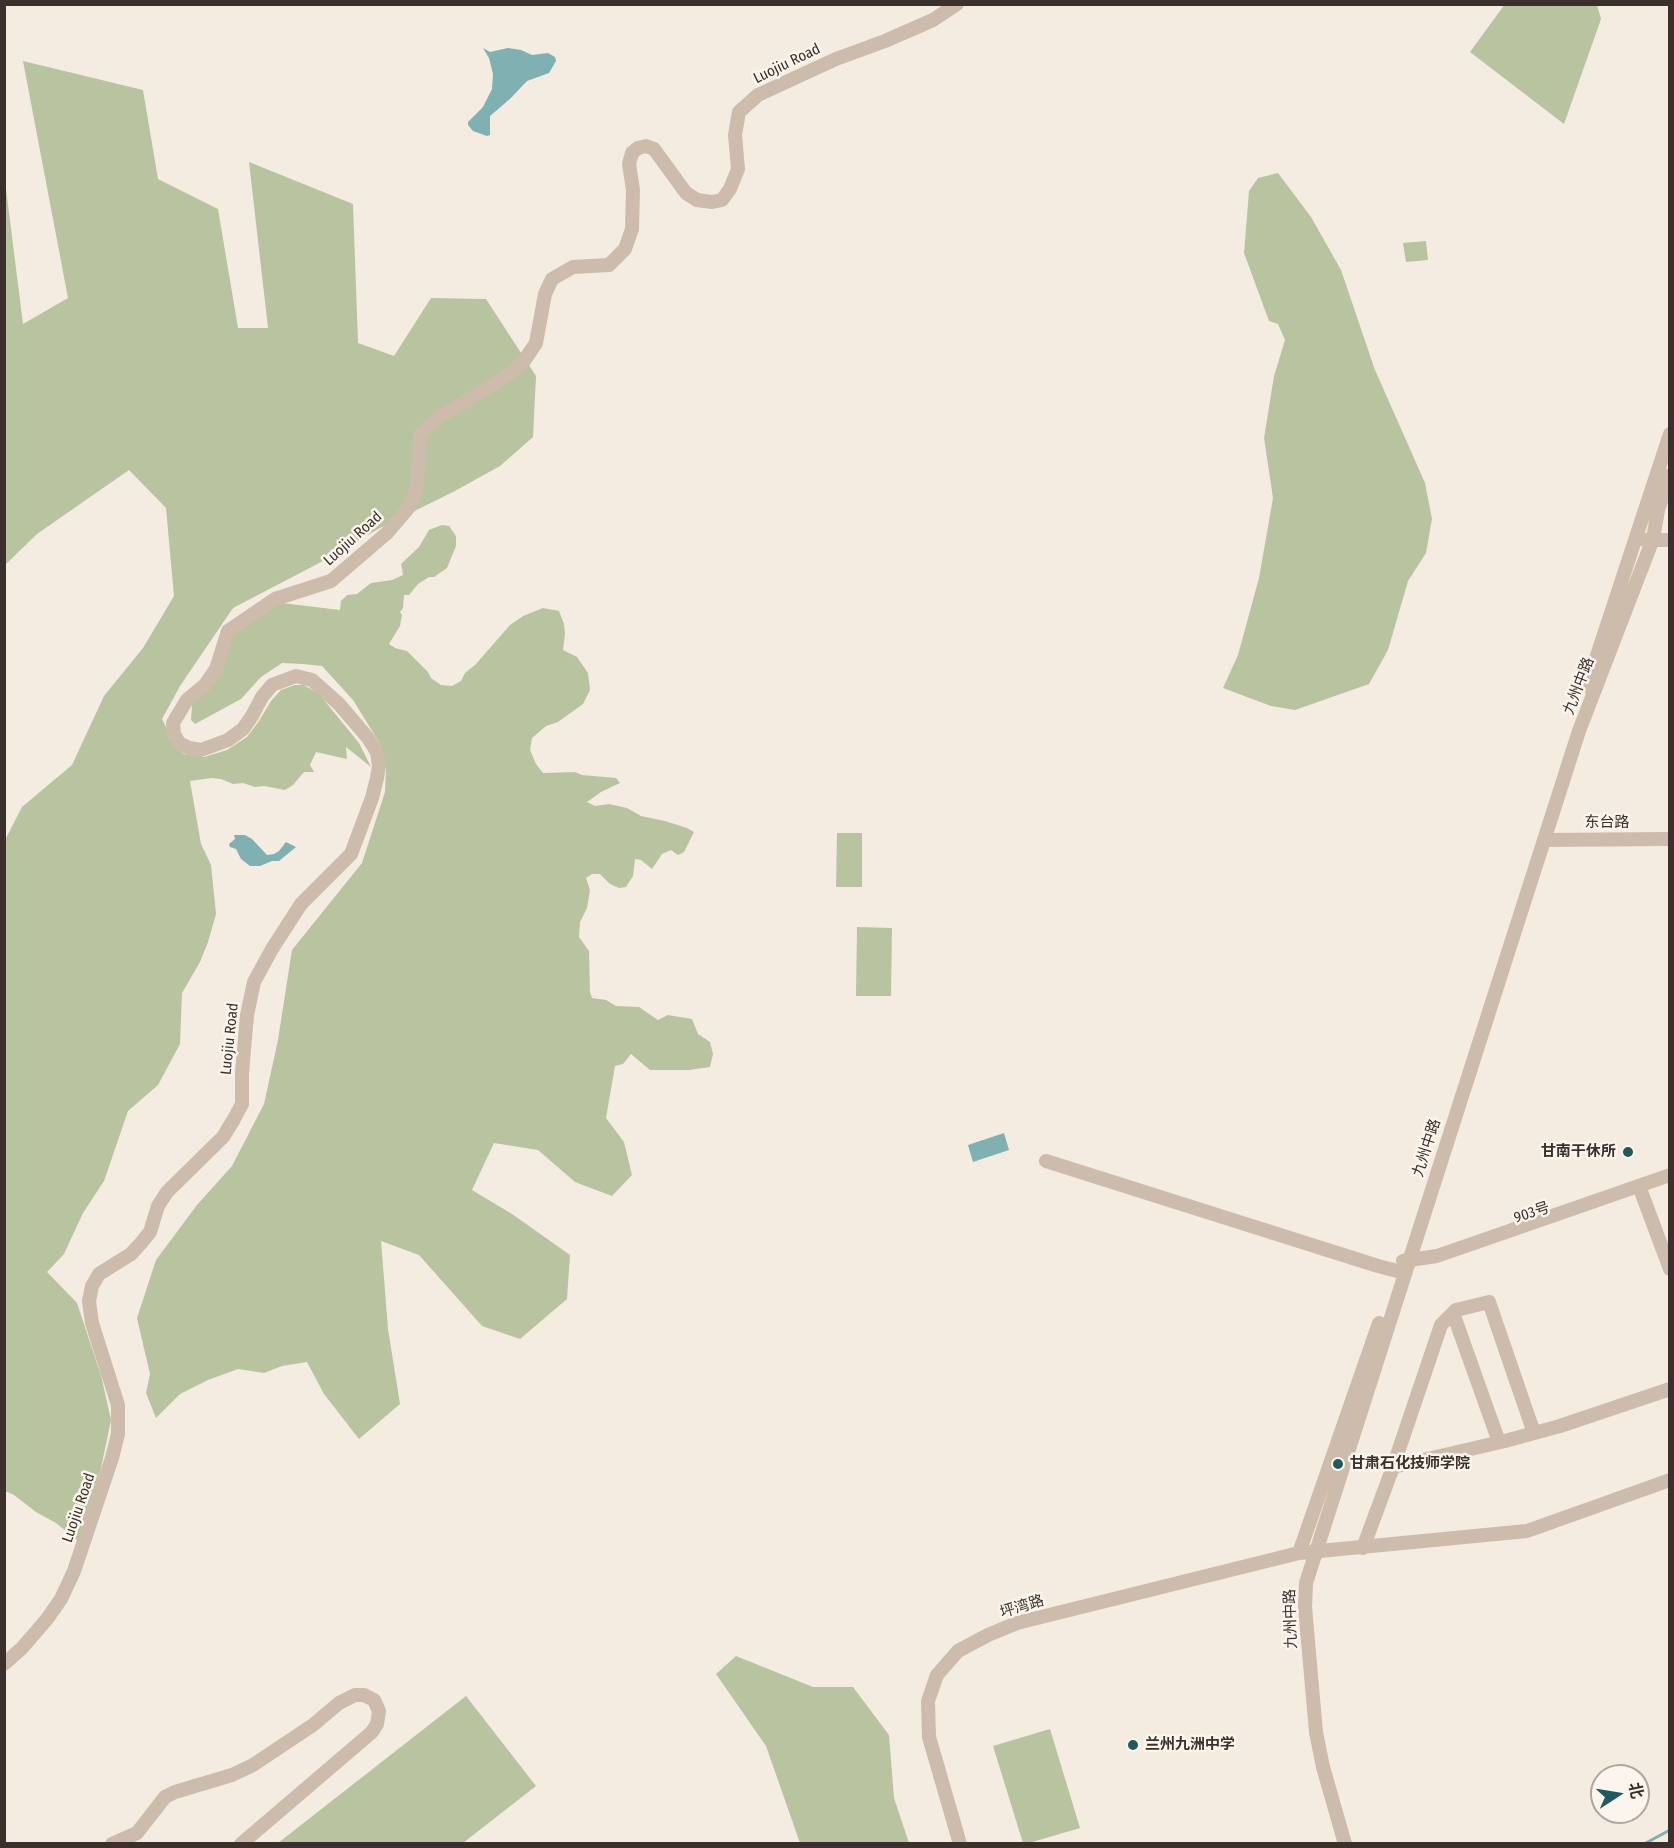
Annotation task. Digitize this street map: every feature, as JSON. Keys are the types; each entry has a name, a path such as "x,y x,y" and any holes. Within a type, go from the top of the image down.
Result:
{"street":[{"name":"Luojiu Road","path":"4,1664 22,1648 61,1599 74,1571 99,1501 118,1434 117,1406 92,1323 89,1301 92,1286 99,1274 131,1254 141,1243 150,1232 158,1206 167,1192 223,1137 234,1119 242,1104 247,1015 254,982 302,904 351,854 377,778 379,766 377,752 368,738 339,704 312,680 296,676 272,685 243,729 228,740 201,750 179,743 174,734 173,723 178,712 216,669 228,631 275,599 331,581 387,533 410,506 417,487 420,434 435,420 522,364 536,343 545,294 552,279 573,267 609,265 625,249 632,229 633,190 629,164 632,153 646,146 654,149 687,193 697,200 712,202 722,200 730,189 738,169 735,135 739,112 758,95 836,59 933,20 957,4"},
{"path":"1299,1553 1403,1266 1457,1080 1670,434"},
{"name":"九州中路","path":"1345,1844 1323,1767 1316,1732 1304,1593 1403,1266 1579,731 1654,535 1658,510 1670,475"},
{"path":"1636,537 1670,532"},
{"path":"1654,535 1670,540"},
{"name":"东台路","path":"1544,840 1670,839"},
{"path":"1046,1161 1355,1259 1403,1266 1670,1175"},
{"name":"903号","path":"1403,1266 1670,1184"},
{"path":"1642,1194 1670,1269"},
{"path":"1363,1548 1441,1325 1456,1310 1489,1302 1534,1433"},
{"path":"1453,1313 1499,1442"},
{"path":"1393,1467 1560,1426 1670,1389"},
{"name":"坪湾路","path":"960,1844 929,1737 928,1701 937,1675 958,1651 988,1635 1017,1623 1299,1553 1527,1531 1670,1480"},
{"path":"112,1844 137,1833 165,1797 232,1775 253,1765 355,1695 364,1695 374,1700 379,1711 377,1724 372,1732 241,1844"}],"green space":[{"path":"1505,4 1597,5 1601,19 1564,124 1470,52"},
{"path":"23,61 143,90 158,179 218,209 238,328 268,328 249,162 353,204 358,343 394,356 431,298 486,299 536,376 533,437 500,466 233,608 180,686 162,719 177,749 184,754 204,757 227,750 247,737 281,690 295,685 304,685 319,694 337,716 359,743 371,767 346,747 347,759 316,752 310,765 314,772 304,772 293,785 285,790 264,786 255,787 243,783 233,784 211,778 190,781 201,844 211,865 216,914 200,962 182,993 180,1044 158,1085 128,1111 104,1181 83,1213 64,1254 47,1272 77,1303 101,1375 111,1420 101,1468 78,1541 56,1523 5,1491 5,840 22,807 72,765 104,696 143,648 174,596 166,508 129,470 37,534 5,565 4,173 23,324 68,298"},
{"path":"1278,173 1311,217 1341,270 1375,370 1425,483 1432,519 1426,553 1408,581 1388,650 1369,684 1295,710 1271,706 1223,688 1238,655 1259,578 1273,498 1264,438 1274,376 1285,340 1278,324 1269,321 1244,253 1249,191 1258,178"},
{"path":"1426,241 1428,260 1406,262 1403,243"},
{"path":"442,525 449,526 456,536 456,546 447,568 418,584 409,595 404,595 400,626 389,644 407,651 431,678 441,685 452,686 461,681 465,673 476,664 510,625 523,616 543,608 559,611 564,624 563,650 577,657 588,673 590,690 583,704 558,722 546,726 532,738 530,750 536,764 543,773 575,772 582,775 616,778 620,783 587,802 595,806 609,804 627,808 641,816 665,821 694,832 684,852 678,855 671,850 662,854 652,869 641,860 635,859 633,876 626,887 619,888 610,884 600,874 592,874 586,878 590,890 587,908 580,922 579,937 589,951 590,992 592,998 606,1000 616,1006 639,1007 658,1020 668,1015 692,1019 698,1034 710,1042 713,1054 710,1067 689,1070 650,1070 631,1054 623,1064 615,1066 606,1118 624,1142 632,1175 612,1196 575,1182 538,1150 494,1143 472,1190 512,1214 570,1255 567,1299 520,1339 482,1326 419,1255 381,1241 388,1329 400,1404 359,1439 324,1394 307,1362 282,1366 264,1373 238,1369 208,1380 180,1394 156,1418 146,1393 150,1374 137,1318 156,1260 197,1205 232,1166 264,1104 278,1040 292,950 362,863 385,792 386,767 379,742 353,700 322,666 282,663 261,677 241,699 195,724 191,720 192,705 208,686 230,633 276,604 340,610 341,601 347,595 357,594 371,583 392,580 403,575 401,564 419,547 429,530"},
{"path":"837,833 862,833 862,887 836,887"},
{"path":"857,927 892,928 891,996 856,996"},
{"path":"736,1656 813,1687 853,1687 889,1735 894,1798 909,1843 800,1843 766,1746 716,1674"},
{"path":"466,1696 536,1786 463,1843 278,1843"},
{"path":"1050,1729 1080,1828 1023,1843 993,1746"}],"water":[{"path":"483,48 490,52 508,48 532,55 548,53 555,57 556,61 549,73 527,81 490,116 490,135 487,136 473,131 468,125 468,122 483,107 492,89 493,74 489,58"},
{"path":"234,835 245,835 252,839 267,855 279,851 286,842 296,847 279,861 250,866 241,859 236,849 230,847 229,844 235,839"},
{"path":"1004,1133 1009,1150 973,1162 968,1145"}],"waterway":[{"path":"1644,1844 1670,1830"}],"place":[{"name":"甘南干休所","path":"1628,1152"},
{"name":"甘肃石化技师学院","path":"1338,1464"},
{"name":"兰州九洲中学","path":"1133,1745"}]}
